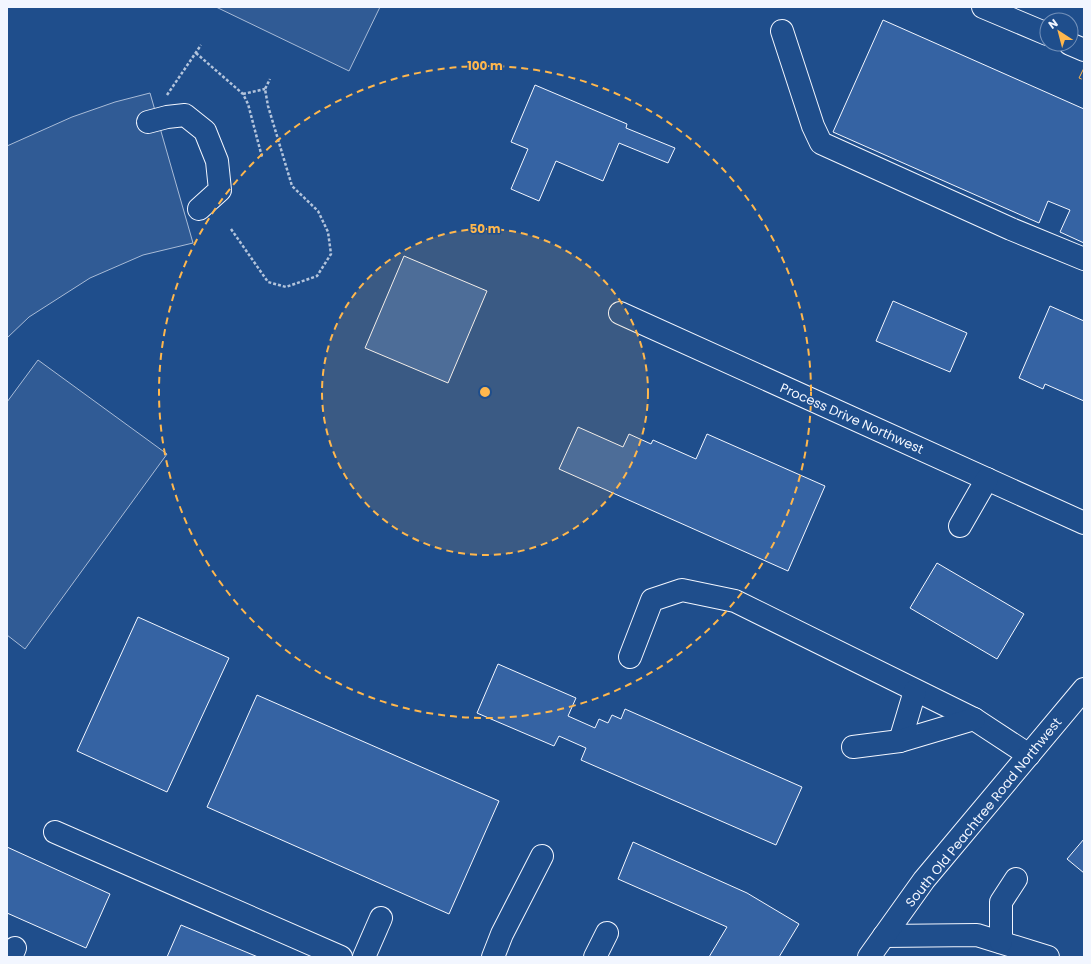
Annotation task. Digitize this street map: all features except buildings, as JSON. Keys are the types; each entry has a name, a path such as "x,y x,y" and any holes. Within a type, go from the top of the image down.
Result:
{"street":[{"path":"983,7 1039,31"},
{"path":"782,31 813,126 821,142 1011,229 1084,259"},
{"path":"148,122 167,117 185,115 205,131 217,161 220,190 199,209"},
{"name":"Process Drive Northwest","path":"620,313 1084,523"},
{"path":"960,526 987,479"},
{"path":"630,657 652,600 682,590 735,601 974,719 1029,755"},
{"name":"South Old Peachtree Road Northwest","path":"869,957 924,880 1084,689"},
{"path":"900,741 915,691"},
{"path":"853,747 900,741 974,719"},
{"path":"55,832 330,955"},
{"path":"493,957 502,934 542,856"},
{"path":"1001,942 1001,902 1016,879"},
{"path":"364,957 381,918"},
{"path":"595,957 608,933"},
{"path":"884,936 977,935 1048,957"}],"path":[{"path":"163,100 201,45"},
{"path":"196,53 244,94 262,157"},
{"path":"231,229 268,282 286,287 317,276 330,254 328,232 318,211 292,186 268,106 265,89 270,79"},
{"path":"244,94 265,89"}],"shaded area":[{"path":"216,7 380,7 349,71"},
{"path":"150,93 193,243 143,255 90,278 29,317 7,338 7,146 72,117 115,102"},
{"path":"38,360 167,454 25,649 7,635 7,402"}],"power":[{"path":"1084,68 1079,78 1084,80"}]}
